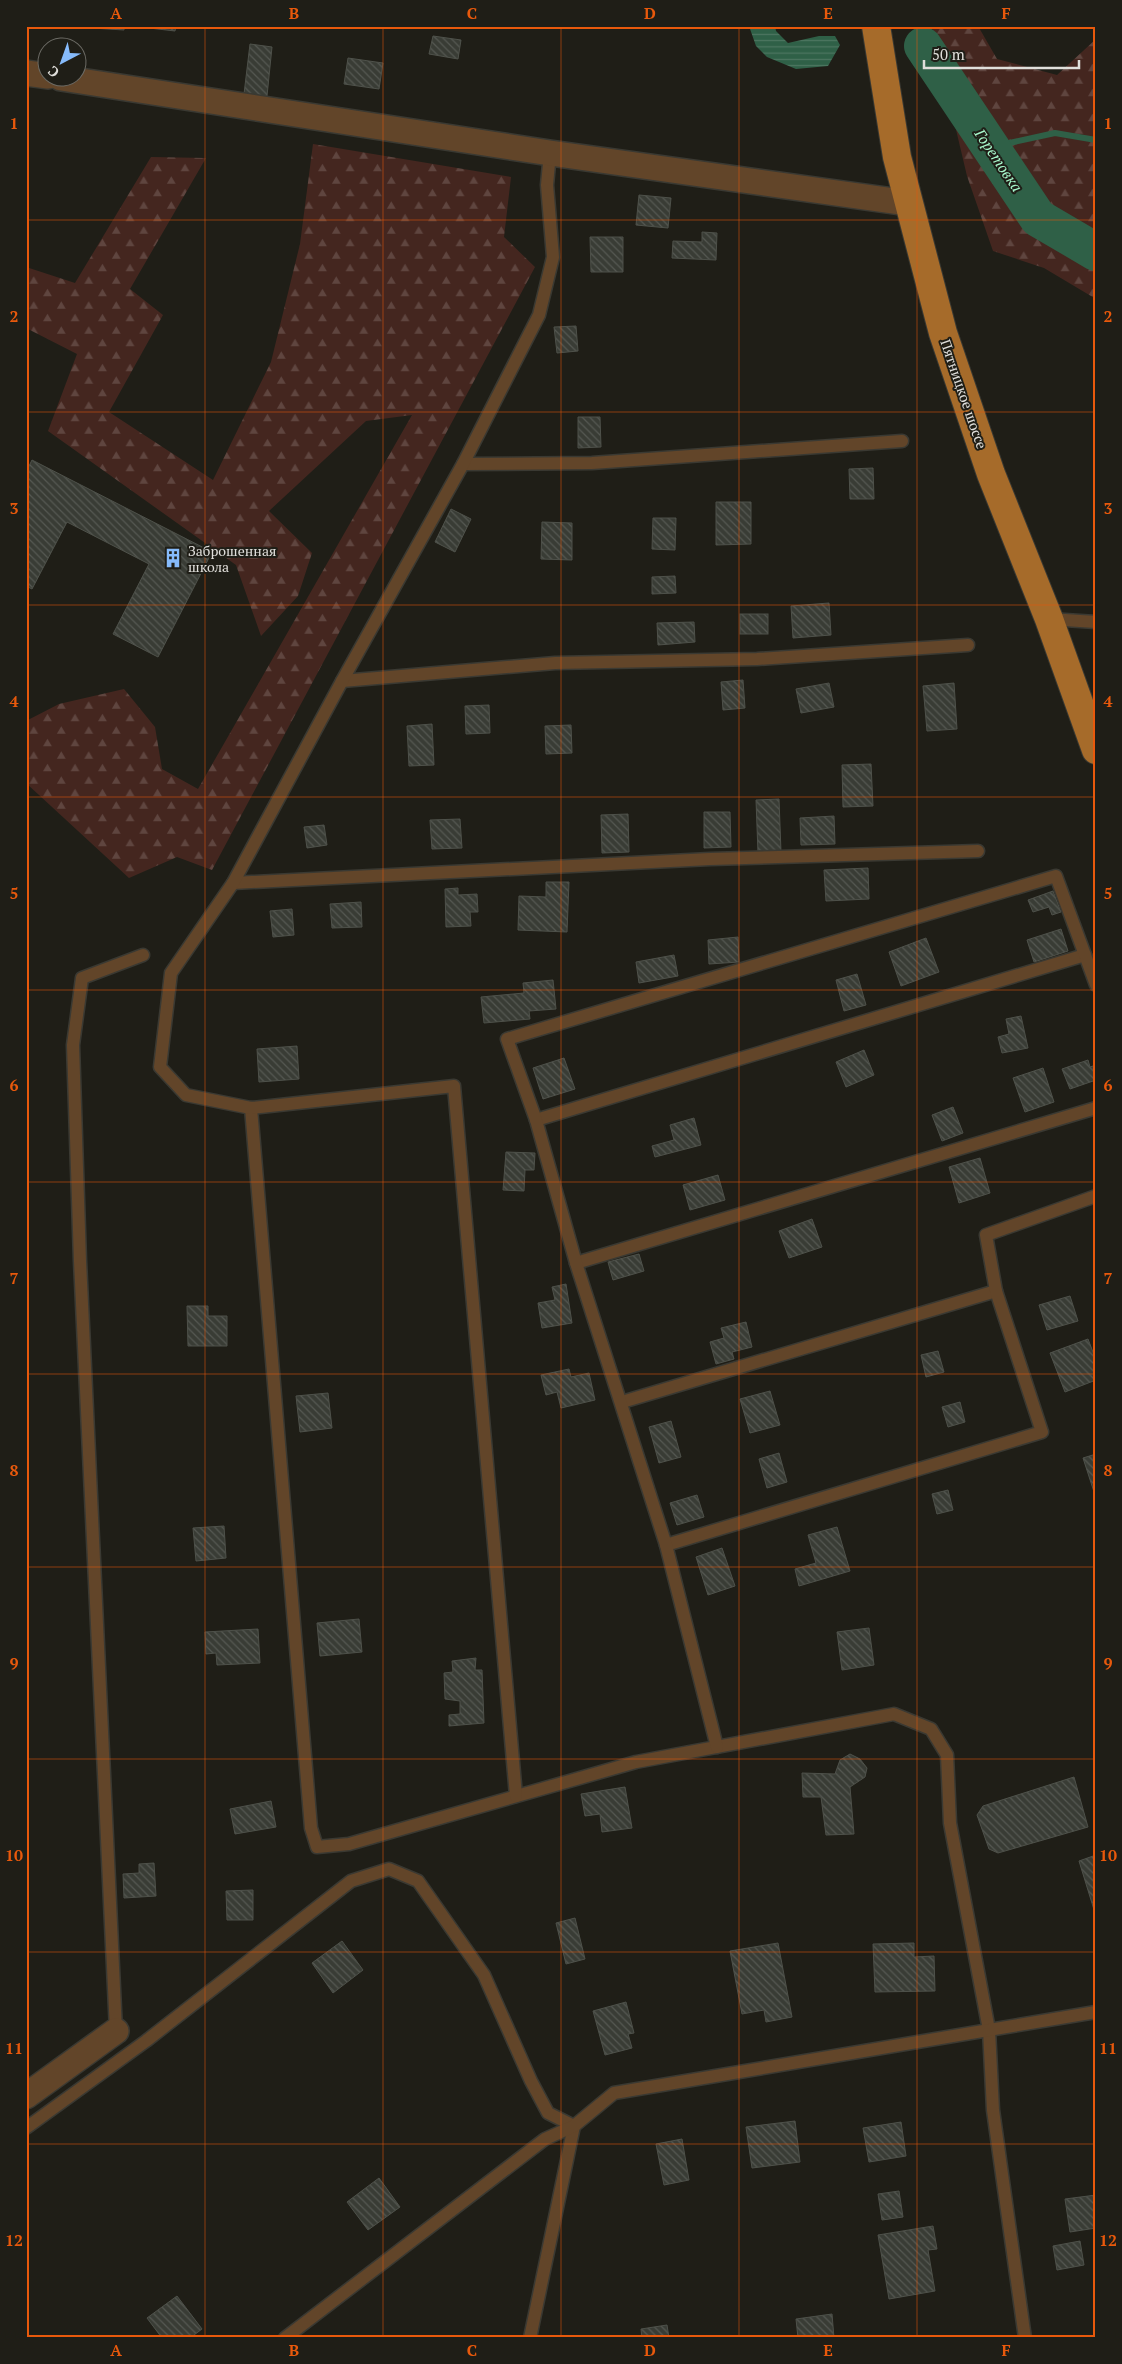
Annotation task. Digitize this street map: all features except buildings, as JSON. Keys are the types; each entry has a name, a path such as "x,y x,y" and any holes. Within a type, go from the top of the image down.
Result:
{"main road":[{"name":"Пятницкое шоссе","path":"876,26 897,156 943,334 991,474 1049,619 1096,750"}],"street":[{"path":"88,82 550,153 908,203"},
{"path":"26,2096 116,2031"}],"lane":[{"path":"516,1796 454,1086 251,1108 186,1095 160,1067 171,973 233,883 342,680 463,464 539,315 553,257 547,185 550,153"},
{"path":"463,464 592,463 902,441"},
{"path":"1049,619 1096,622"},
{"path":"342,680 555,663 757,659 968,645"},
{"path":"233,883 710,859 978,850"},
{"path":"717,1747 666,1545 576,1262 536,1120 508,1039 1056,876 1096,985"},
{"path":"116,2031 80,1261 73,1045 82,978 143,955"},
{"path":"536,1120 1085,955"},
{"path":"251,1108 310,1818 317,1847 349,1844 636,1762 894,1714 931,1729 946,1755 950,1823 989,2030 993,2110 1025,2338"},
{"path":"576,1262 1096,1108"},
{"path":"666,1545 1042,1432 996,1291 986,1235 1096,1196"},
{"path":"622,1402 996,1291"},
{"path":"26,2128 146,2041 351,1881 389,1869 418,1880 484,1975 531,2081 548,2113 574,2126"},
{"path":"285,2338 545,2139 574,2126 614,2093 1096,2012"},
{"path":"530,2338 574,2126"}],"green space":[{"path":"930,26 978,26 997,59 1057,75 1096,39 1096,299 1044,268 993,251 967,176 945,83 941,40"},
{"path":"313,144 511,177 504,237 535,267 212,870 177,857 129,878 26,783 26,721 59,704 124,689 155,727 162,769 198,789 412,415 366,421 269,511 312,553 298,596 261,636 236,565 48,431 77,354 26,328 26,267 75,283 151,157 206,158 130,289 163,315 109,412 213,480 271,362 300,244"}],"shaded area":[{"path":"749,26 775,26 776,31 788,43 819,36 835,36 840,45 828,66 796,69 767,57 756,46"}],"waterway":[{"name":"Горетовка","path":"923,46 1038,218 1096,252"},
{"path":"991,147 1055,133 1096,140"}],"place":[{"name":"Заброшенная школа","path":"173,558"}]}
